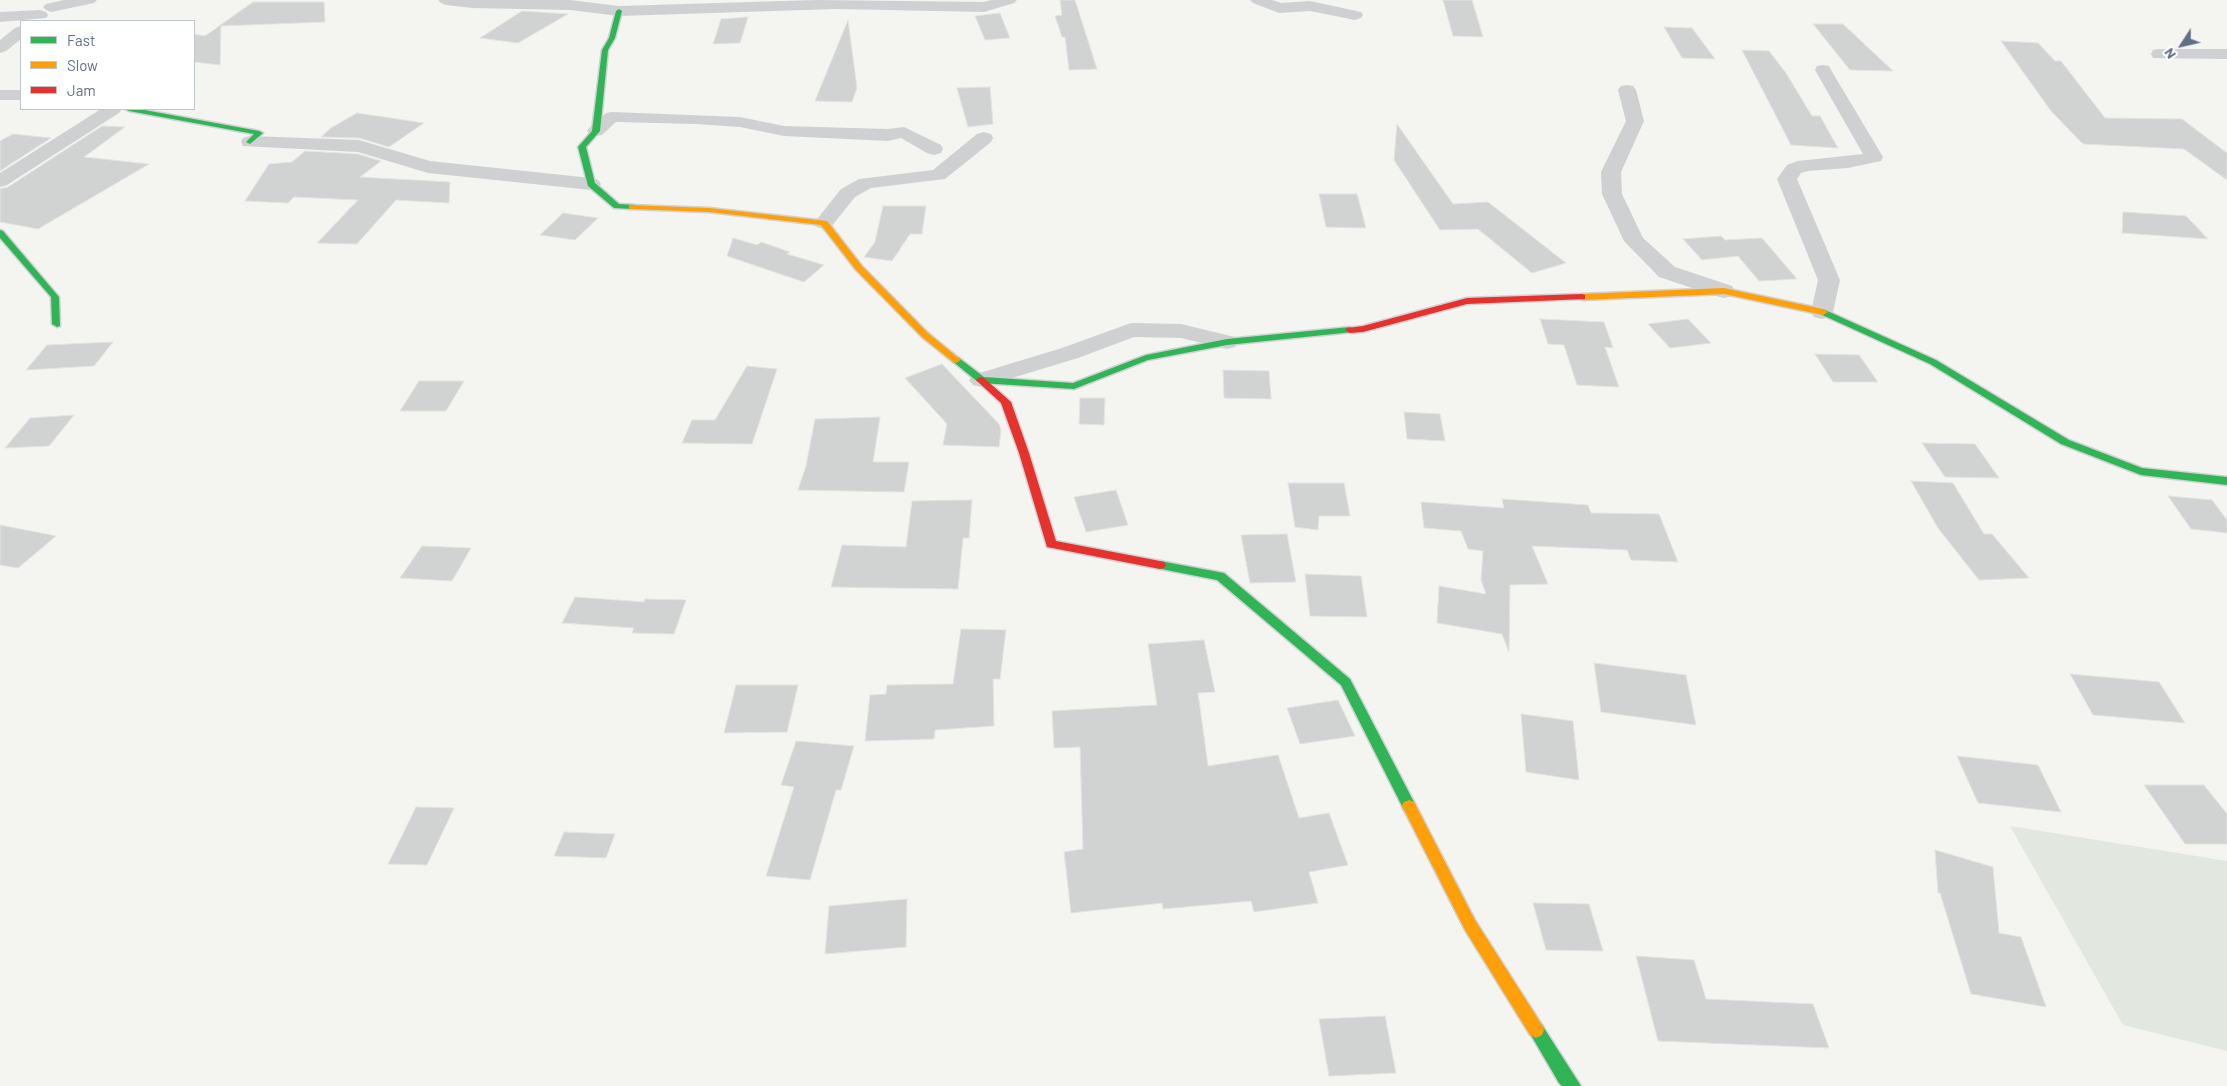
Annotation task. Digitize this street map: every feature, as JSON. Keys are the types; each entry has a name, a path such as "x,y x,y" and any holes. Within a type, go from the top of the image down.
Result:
{"street":[{"path":"0,17 46,11 88,0"},
{"path":"446,0 472,3 570,5 619,10 836,4 984,7 1009,0"},
{"path":"1258,0 1279,8 1310,6 1355,15"},
{"path":"596,131 605,50 612,38 619,10"},
{"path":"0,48 20,31"},
{"path":"2159,54 2227,54"},
{"path":"1822,312 1829,280 1787,179 1794,169 1805,165 1848,162 1874,157 1823,70"},
{"path":"1628,90 1635,121 1611,172 1612,194 1634,241 1667,272 1724,291 1822,312 1933,362 2065,442 2141,470 2227,481"},
{"path":"0,94 20,95"},
{"path":"0,182 111,110"},
{"path":"134,110 259,134 250,142"},
{"path":"590,184 582,147 612,117 740,122 784,131 888,134 904,132 934,149"},
{"path":"824,223 848,193 866,183 938,174 984,138"},
{"path":"250,142 359,146 428,168 590,184 617,206 709,210 824,223 859,268 925,335 1006,402 1024,453 1051,544 1220,576 1346,682 1470,925 1565,1077 1573,1086"},
{"path":"0,233 55,297 57,324"},
{"path":"981,380 1074,386 1146,358 1227,342 1363,329 1467,301 1724,291"},
{"path":"981,380 1070,353 1131,330 1181,330 1227,342"}],"shaded area":[{"path":"2010,826 2227,861 2227,1051 2123,1025"}],"building":[{"path":"1060,0 1075,0 1097,69 1069,70 1065,37 1062,37 1055,16 1062,15"},
{"path":"1443,0 1472,0 1483,37 1453,36"},
{"path":"253,2 324,2 325,22 221,26 220,65 195,62 195,34 205,36"},
{"path":"522,11 568,14 518,43 480,38"},
{"path":"1000,13 1010,38 985,40 975,16"},
{"path":"748,17 740,43 713,44 721,19"},
{"path":"848,20 857,88 852,102 815,101"},
{"path":"1813,24 1843,24 1893,71 1850,70"},
{"path":"1664,27 1692,28 1715,59 1682,58"},
{"path":"2001,41 2038,43 2055,61 2061,61 2105,118 2182,119 2227,153 2227,180 2184,149 2083,144 2051,111"},
{"path":"1742,50 1769,51 1786,73 1812,116 1820,116 1838,148 1791,145"},
{"path":"990,87 993,124 968,127 957,88"},
{"path":"357,113 424,123 389,147 359,138 321,137 331,128"},
{"path":"1397,124 1453,204 1488,202 1566,263 1532,273 1478,229 1440,230 1394,160"},
{"path":"102,126 125,127 84,157 149,164 38,229 0,222 0,189 8,187"},
{"path":"13,134 51,138 0,171 0,141"},
{"path":"305,151 358,154 381,161 360,177 450,182 449,203 396,200 357,244 317,243 358,200 294,197 288,203 245,201 269,164 292,162"},
{"path":"1319,194 1357,194 1366,228 1326,227"},
{"path":"883,206 926,206 922,234 910,234 892,261 864,257 875,242"},
{"path":"2123,212 2186,216 2208,239 2122,233"},
{"path":"563,213 598,218 575,240 540,235"},
{"path":"1721,236 1725,240 1762,238 1797,279 1759,281 1738,256 1702,260 1683,239"},
{"path":"733,238 757,245 761,242 790,252 787,254 824,265 804,282 727,256"},
{"path":"1540,319 1604,322 1613,348 1605,347 1619,387 1577,385 1564,345 1548,344"},
{"path":"1688,319 1711,343 1670,348 1648,324"},
{"path":"113,342 94,366 26,370 47,345"},
{"path":"1815,354 1859,355 1878,382 1833,382"},
{"path":"942,364 999,424 1001,430 999,447 943,445 947,424 905,378"},
{"path":"747,366 777,369 752,444 682,443 692,420 715,420"},
{"path":"1223,370 1269,371 1271,399 1224,398"},
{"path":"419,381 464,381 446,411 400,411"},
{"path":"1080,398 1105,398 1104,425 1079,424"},
{"path":"1404,412 1440,414 1445,441 1407,439"},
{"path":"74,415 49,446 5,448 30,418"},
{"path":"880,417 873,462 909,462 904,492 798,490 806,466 815,419"},
{"path":"1922,443 1975,444 1999,478 1945,477"},
{"path":"1911,481 1953,483 1984,534 1992,534 2029,578 1979,580 1938,528"},
{"path":"1288,483 1344,483 1350,516 1319,516 1318,530 1295,527"},
{"path":"1116,490 1128,525 1086,532 1074,497"},
{"path":"2168,496 2212,500 2227,520 2227,533 2191,529"},
{"path":"1502,499 1588,505 1591,513 1659,514 1678,562 1631,560 1627,550 1532,546 1548,584 1510,585 1509,652 1502,634 1437,623 1439,586 1486,594 1481,580 1483,551 1468,549 1461,531 1424,528 1421,502 1504,508"},
{"path":"972,500 969,538 963,538 958,589 831,587 842,545 906,547 912,501"},
{"path":"0,525 56,536 18,568 0,565"},
{"path":"1287,534 1296,582 1250,583 1241,535"},
{"path":"422,546 471,548 452,581 400,578"},
{"path":"1305,574 1361,576 1367,617 1310,616"},
{"path":"575,597 644,602 645,599 686,600 674,634 632,633 634,628 562,623"},
{"path":"961,629 1006,630 1000,679 993,679 994,726 935,730 934,739 865,741 870,695 886,694 887,685 953,684"},
{"path":"1204,640 1215,692 1198,693 1208,766 1278,755 1299,818 1329,813 1348,865 1309,872 1318,903 1254,912 1251,901 1163,909 1162,903 1071,913 1064,852 1083,849 1080,747 1054,748 1052,711 1157,705 1148,644"},
{"path":"1594,663 1686,675 1696,725 1601,712"},
{"path":"2070,674 2159,682 2185,723 2093,715"},
{"path":"736,685 798,685 787,732 724,733"},
{"path":"1338,700 1355,736 1300,744 1287,708"},
{"path":"1521,714 1573,721 1579,780 1526,772"},
{"path":"796,741 854,746 841,790 836,790 810,880 766,876 794,787 781,785"},
{"path":"1957,756 2038,765 2061,812 1978,803"},
{"path":"2144,785 2204,785 2227,814 2227,844 2185,844"},
{"path":"416,807 454,808 427,865 388,864"},
{"path":"564,832 615,834 606,858 554,856"},
{"path":"1935,850 1993,867 1999,933 2021,937 2046,1007 1971,994 1940,893 1938,893"},
{"path":"907,899 906,947 825,954 829,906"},
{"path":"1533,903 1589,904 1603,951 1546,950"},
{"path":"1636,956 1694,960 1706,999 1813,1004 1829,1048 1658,1041"},
{"path":"1385,1016 1396,1073 1329,1076 1319,1019"}],"traffic: fast":[{"path":"619,11 612,38 605,50 596,131 582,147 591,184 617,206 632,207"},
{"path":"134,110 259,133 250,142"},
{"path":"0,233 55,297 57,324"},
{"path":"1823,312 1933,362 2065,442 2141,471 2227,481"},
{"path":"956,360 981,380 1074,386 1146,358 1227,342 1350,330"},
{"path":"1160,565 1220,576 1346,682 1409,806"},
{"path":"1536,1030 1565,1077 1573,1086"}],"traffic: slow":[{"path":"632,207 709,210 824,223 859,268 925,335 956,360"},
{"path":"1582,297 1724,291 1823,312"},
{"path":"1409,806 1470,925 1536,1030"}],"traffic: jam":[{"path":"1350,330 1363,329 1467,301 1582,297"},
{"path":"981,380 1006,402 1024,453 1051,544 1160,565"}]}
